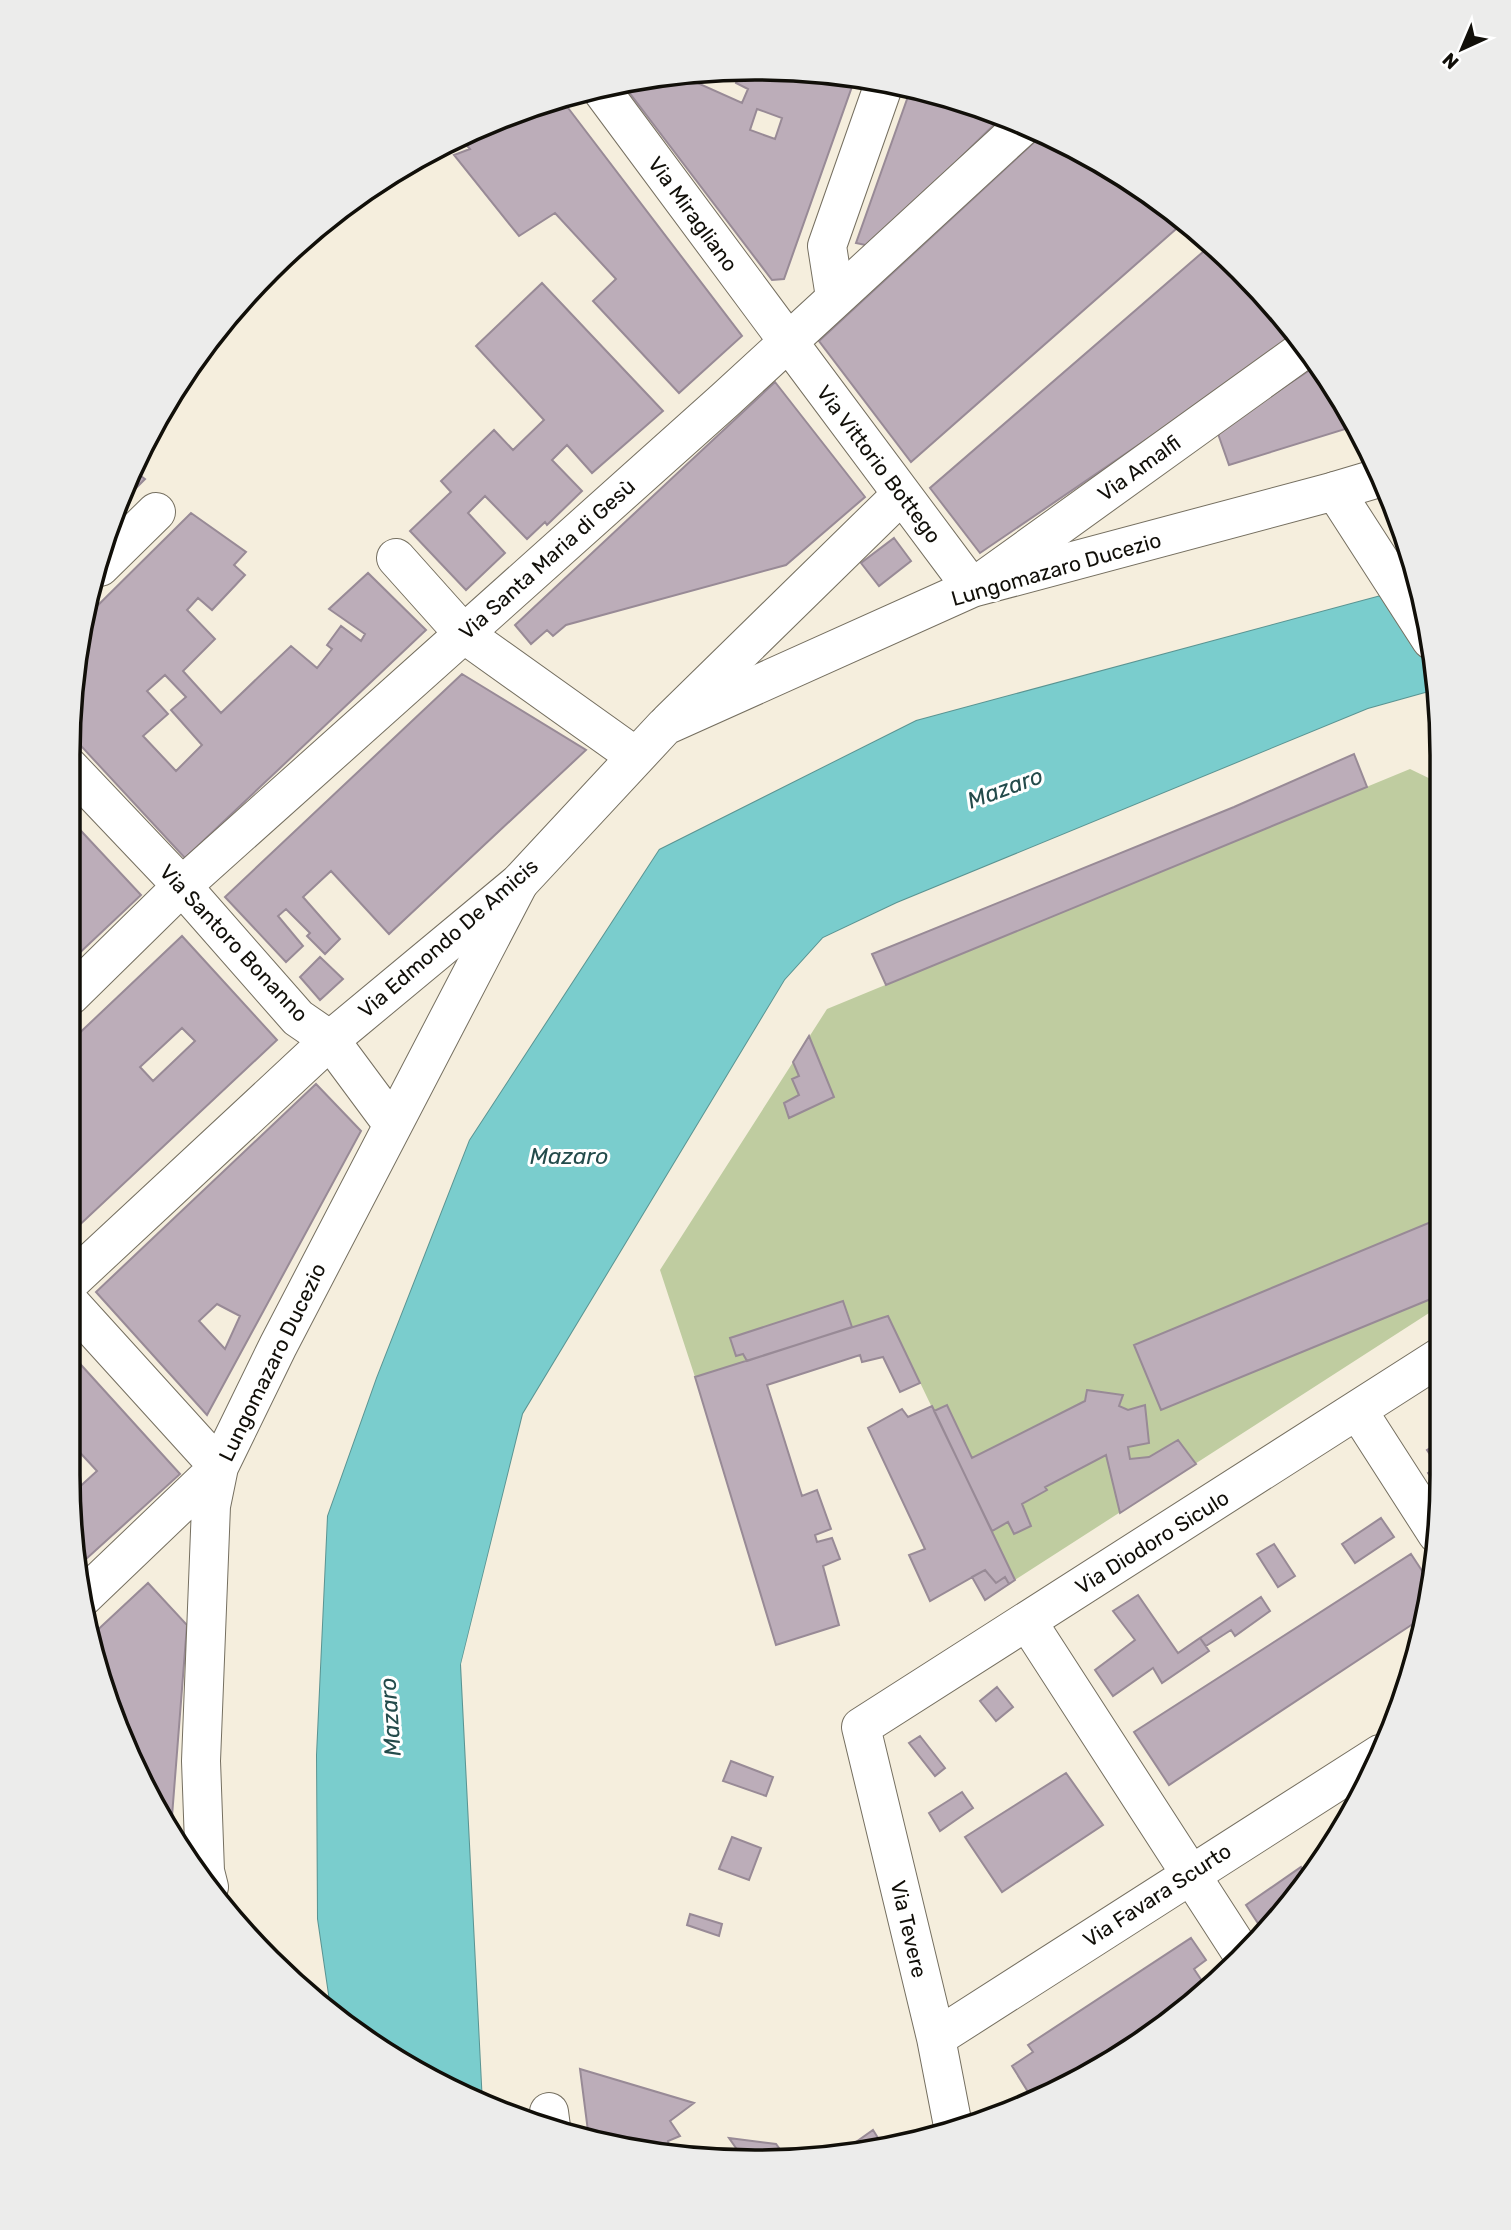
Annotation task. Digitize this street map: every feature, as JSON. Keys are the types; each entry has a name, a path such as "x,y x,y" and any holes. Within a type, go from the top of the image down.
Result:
{"street":[{"path":"835,298 827,246 881,92"},
{"name":"Via Miragliano","path":"607,97 786,340"},
{"name":"Via Santa Maria di Gesù","path":"80,986 182,886 725,400 786,340 1016,133"},
{"name":"Via Vittorio Bottego","path":"786,340 972,588"},
{"name":"Via Amalfi","path":"972,588 1298,354"},
{"name":"Lungomazaro Ducezio","path":"665,726 972,588 1371,480"},
{"path":"1335,491 1417,618"},
{"name":"Via Edmondo De Amicis","path":"80,1273 330,1041 519,883 635,756 901,495"},
{"path":"111,555 156,512"},
{"path":"396,558 464,634 635,756"},
{"name":"Via Santoro Bonanno","path":"80,779 182,886 298,1017 330,1041 393,1125"},
{"name":"Lungomazaro Ducezio","path":"205,1864 201,1761 211,1506 219,1467 278,1346 519,883"},
{"path":"80,1314 219,1467 90,1590"},
{"name":"Via Diodoro Siculo","path":"861,1727 1430,1364"},
{"path":"1358,1411 1429,1521"},
{"path":"1027,1621 1238,1947"},
{"name":"Via Tevere","path":"861,1727 936,2038 952,2120"},
{"name":"Via Favara Scurto","path":"936,2038 1365,1763"}],"green space":[{"path":"1410,769 1430,779 1430,1312 1015,1580 888,1316 695,1377 660,1270 827,1009"}],"water":[{"name":"Mazaro","path":"1409,588 1418,624 1427,692 1368,709 897,903 823,938 785,980 523,1414 461,1665 482,2091 418,2059 380,2036 328,1997 317,1919 316,1755 327,1516 376,1378 469,1140 659,849 916,720"}],"pier":[{"path":"1408,584 1409,588 916,720 659,849 469,1140 376,1378 327,1516 316,1755 317,1919 328,1997 325,1994 314,1919 312,1755 324,1515 372,1377 466,1139 657,846 915,717"},
{"path":"1427,692 1428,697 1369,713 898,906 825,941 788,982 526,1415 464,1665 485,2093 482,2091 461,1664 523,1414 785,980 823,938 897,903 1368,709"}],"building":[{"path":"756,80 852,87 784,279 772,280 629,92 698,83 742,103 748,89 736,83","holes":["757,109 782,118 775,139 750,130"]},
{"path":"907,98 994,124 870,246 856,243"},
{"path":"568,108 742,336 679,393 593,301 616,279 555,213 519,236 454,155 470,149 467,146 497,132"},
{"path":"1035,141 1131,194 1177,228 911,462 819,341"},
{"path":"1204,251 1263,310 1289,342 980,553 930,488"},
{"path":"542,283 663,411 592,473 567,445 552,460 582,491 547,525 545,522 527,539 485,496 468,513 505,553 466,590 410,531 451,492 441,481 494,430 513,450 544,420 476,346"},
{"path":"1310,370 1346,429 1229,465 1217,431"},
{"path":"775,382 865,497 786,565 566,625 553,636 547,630 531,644 515,625"},
{"path":"191,513 246,552 234,565 245,575 212,610 198,598 187,610 215,639 183,671 221,713 291,646 317,668 332,649 327,645 341,626 361,641 365,634 329,609 368,573 426,630 185,858 80,745 86,667 98,605","holes":["165,675 186,697 171,710 202,745 176,771 143,736 168,714 147,691"]},
{"path":"894,538 911,561 879,586 861,563"},
{"path":"462,674 586,750 389,934 331,871 303,897 340,939 325,954 307,936 310,933 286,909 278,916 303,946 286,962 225,897"},
{"path":"1354,754 1367,787 886,985 872,954 1234,807"},
{"path":"80,830 141,895 80,953"},
{"path":"182,936 277,1040 80,1225 80,1033","holes":["182,1028 195,1041 153,1081 140,1067"]},
{"path":"320,957 343,979 320,1000 300,977"},
{"path":"809,1036 834,1097 789,1118 784,1103 799,1095 792,1079 799,1076 793,1062"},
{"path":"316,1084 361,1131 207,1415 96,1292","holes":["217,1304 240,1316 225,1349 199,1321"]},
{"path":"1430,1222 1430,1299 1161,1410 1134,1345"},
{"path":"843,1301 852,1327 747,1361 743,1354 736,1356 730,1338"},
{"path":"888,1316 920,1383 900,1392 883,1357 862,1362 860,1355 767,1385 802,1496 817,1490 831,1529 815,1535 817,1542 832,1538 840,1559 823,1566 839,1625 776,1645 695,1377"},
{"path":"80,1364 180,1474 86,1559 81,1486 97,1471 80,1453"},
{"path":"1087,1390 1123,1395 1119,1406 1128,1410 1145,1405 1149,1443 1128,1447 1130,1459 1149,1457 1178,1440 1196,1464 1120,1513 1106,1455 1045,1487 1047,1490 1022,1504 1031,1526 1014,1534 1008,1522 992,1531 934,1411 947,1405 972,1458 1085,1401"},
{"path":"932,1406 1015,1580 1009,1584 1005,1577 996,1583 985,1570 930,1601 909,1555 925,1549 868,1428 902,1409 908,1417"},
{"path":"1381,1518 1394,1537 1355,1563 1342,1544"},
{"path":"1274,1544 1295,1576 1278,1587 1257,1554"},
{"path":"1411,1554 1423,1573 1414,1624 1169,1785 1134,1732"},
{"path":"985,1570 996,1583 1005,1577 1009,1584 985,1600 972,1577"},
{"path":"148,1583 187,1625 172,1814 132,1733 116,1691 99,1629"},
{"path":"1138,1595 1178,1653 1200,1638 1209,1651 1162,1683 1153,1668 1113,1696 1095,1670 1135,1640 1113,1611"},
{"path":"1261,1597 1270,1611 1235,1636 1231,1630 1206,1646 1200,1638"},
{"path":"997,1687 1013,1707 996,1721 980,1701"},
{"path":"920,1736 945,1768 935,1776 909,1743"},
{"path":"731,1761 773,1777 766,1796 723,1781"},
{"path":"1066,1773 1103,1825 1002,1892 965,1837"},
{"path":"962,1792 973,1808 940,1831 929,1813"},
{"path":"732,1837 761,1848 749,1880 719,1869"},
{"path":"1301,1867 1303,1869 1259,1925 1246,1905"},
{"path":"690,1914 722,1924 719,1936 687,1925"},
{"path":"1191,1938 1206,1960 1194,1969 1202,1981 1131,2036 1093,2059 1028,2092 1012,2066 1033,2052 1028,2045"},
{"path":"580,2069 694,2103 670,2121 680,2136 668,2141 669,2144 588,2128"},
{"path":"873,2130 878,2138 856,2142"},
{"path":"729,2138 776,2144 780,2149 756,2150 737,2149"}]}
